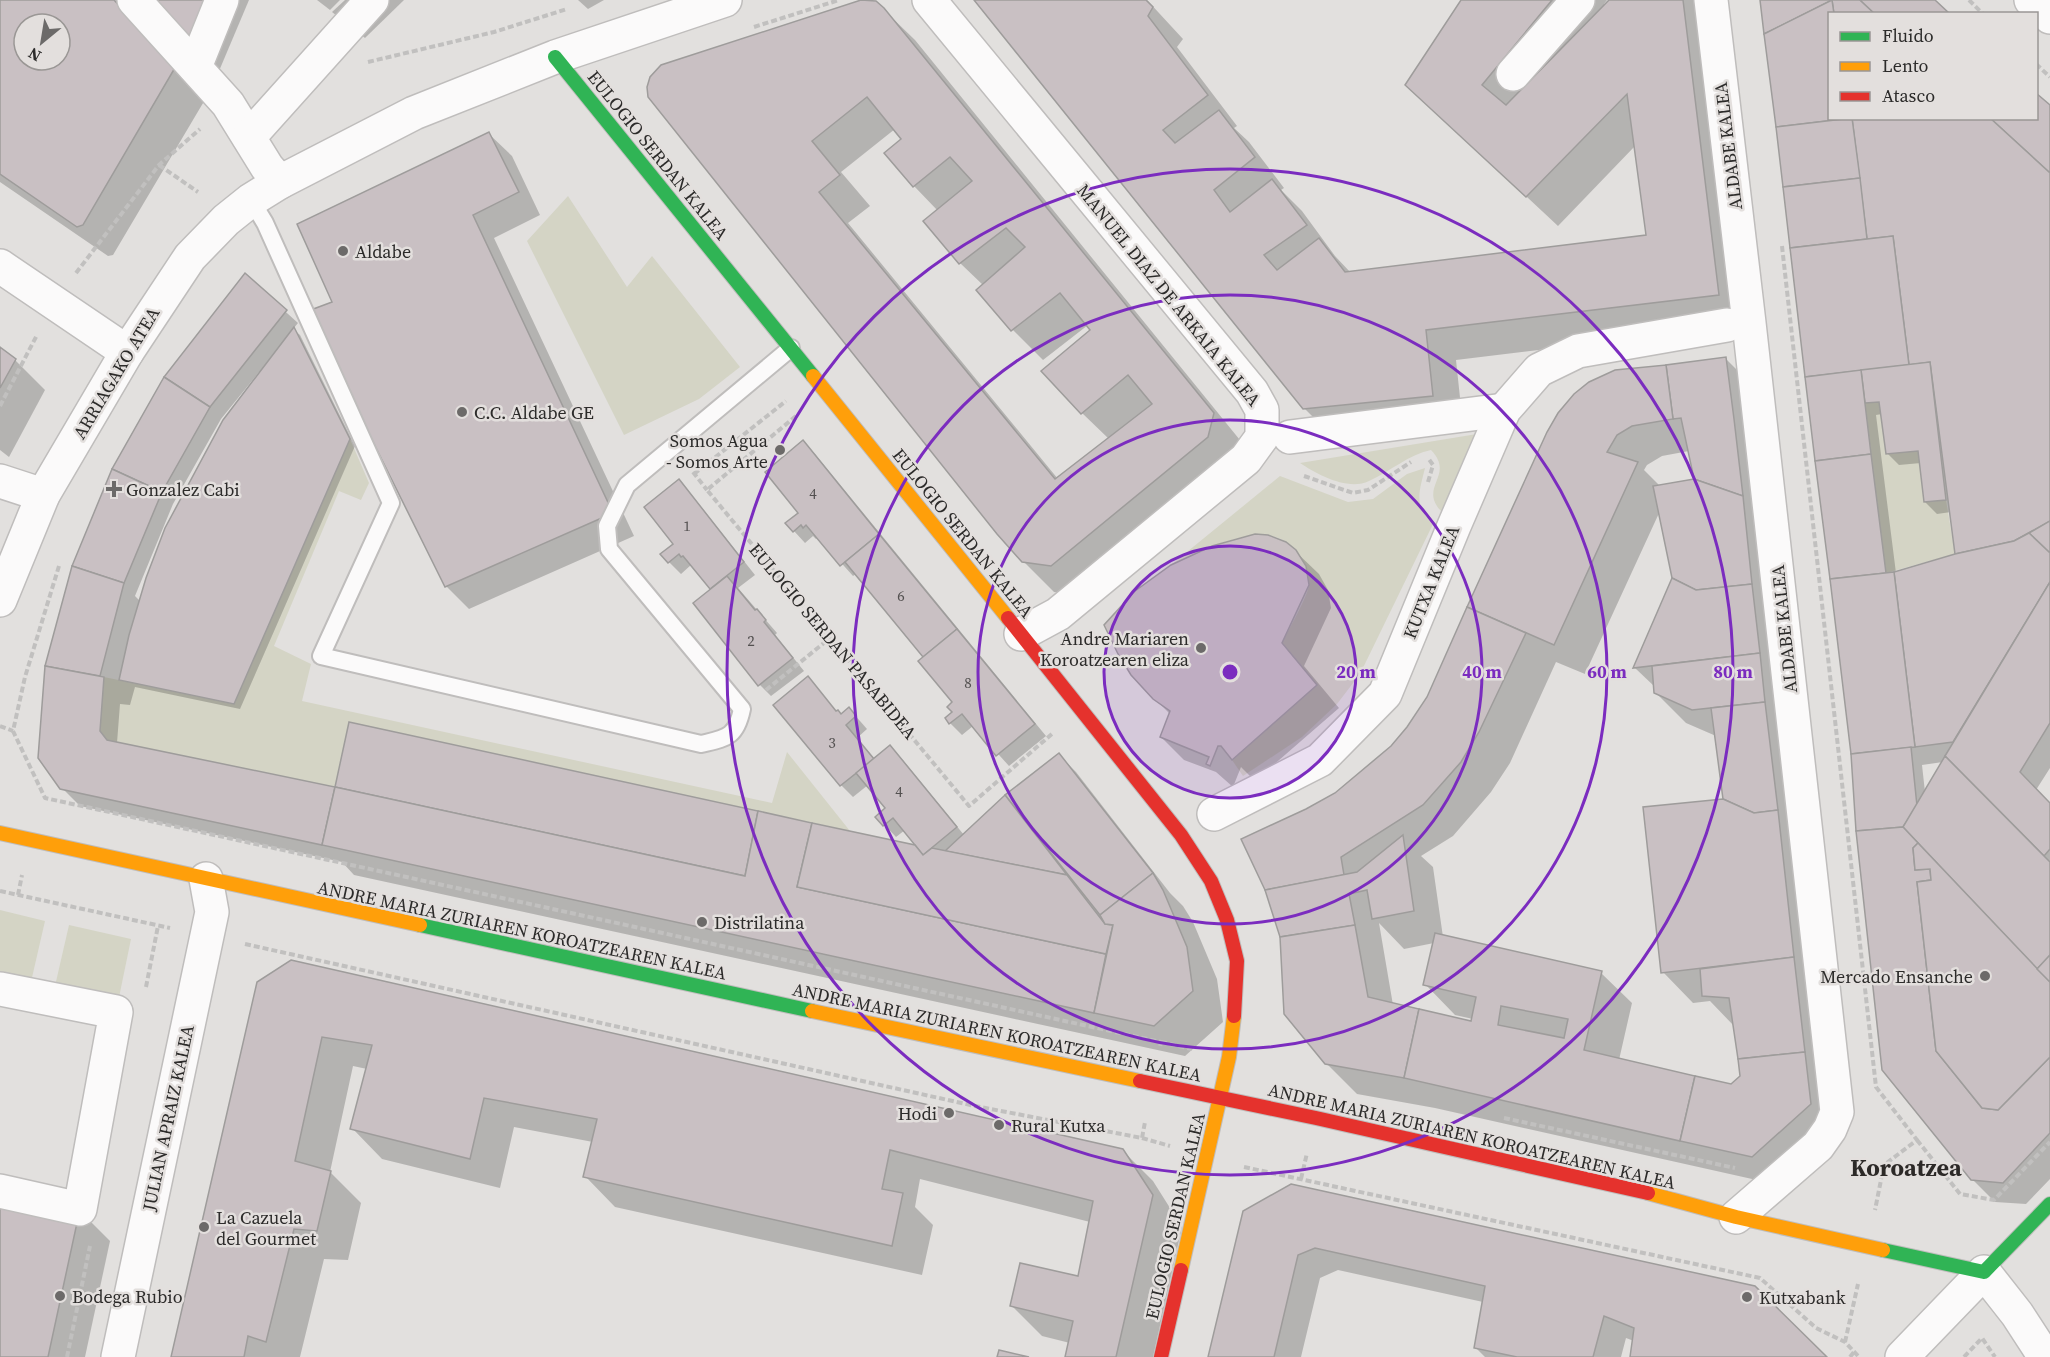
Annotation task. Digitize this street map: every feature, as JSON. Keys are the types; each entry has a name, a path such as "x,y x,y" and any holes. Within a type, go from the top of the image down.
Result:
{"main road":[{"name":"EULOGIO SERDAN KALEA","path":"555,57 1021,634 1181,835 1211,881 1227,920 1237,962 1235,1011 1229,1057 1208,1157 1161,1357"},
{"name":"ANDRE MARIA ZURIAREN KOROATZEAREN KALEA","path":"6,829 206,879 774,1003 1152,1082 1652,1194 1736,1217 1984,1272"},
{"path":"1984,1272 2050,1204"}],"street":[{"path":"134,0 228,104 267,167 280,182"},
{"path":"195,67 222,0"},
{"path":"249,138 372,0"},
{"name":"ARRIAGAKO ATEA","path":"0,600 43,495 127,352 190,257 226,220 251,200 280,182 414,114 555,57 655,13 725,0"},
{"name":"MANUEL DIAZ DE ARKAIA KALEA","path":"929,0 1252,392 1262,410 1262,438 1246,459 1058,614 1021,634"},
{"path":"1513,74 1578,0"},
{"name":"ALDABE KALEA","path":"1711,0 1837,1112 1830,1130 1818,1146 1736,1217"},
{"path":"2031,0 2050,17"},
{"path":"0,266 127,352"},
{"name":"KUTXA KALEA","path":"1214,814 1320,760 1385,694 1504,410 1539,370 1578,351 1727,325"},
{"path":"1290,437 1504,410"},
{"path":"0,481 43,495"},
{"name":"JULIAN APRAIZ KALEA","path":"118,1357 212,912 206,879"},
{"path":"0,989 116,1012 80,1209 0,1191"},
{"path":"1902,1357 1984,1272 2017,1314 2045,1357"}],"lane":[{"path":"251,200 265,223 391,503 321,656 701,744 726,738 739,725 742,709 609,549 606,526 627,485 791,348"}],"path":[{"path":"1968,0 1981,12"},
{"path":"2038,65 2050,77"},
{"path":"694,474 786,401"},
{"name":"EULOGIO SERDAN PASABIDEA","path":"797,415 708,490 969,806 1045,741"},
{"path":"1421,456 1428,457 1433,465 1423,498 1431,512 1454,526"},
{"path":"1302,475 1353,493 1368,490 1412,462"},
{"path":"62,556 25,677 13,731 45,798 1229,1057"},
{"path":"742,709 830,638"},
{"path":"1050,723 1056,731"},
{"path":"0,726 13,731"},
{"path":"0,891 975,1106 1142,1138 1242,1167 1760,1278 1816,1328 1845,1342 1859,1357"},
{"path":"1142,1138 1161,1041"},
{"path":"1496,1116 1738,1168"},
{"path":"1917,1140 1960,1194 1994,1200 2050,1142"},
{"path":"1964,1357 1982,1338 1995,1357"},
{"path":"1850,1357 1854,1352"}],"shaded area":[{"path":"568,196 627,287 652,256 740,367 699,399 624,435 527,241"},
{"path":"1879,402 1886,454 1918,451 1924,502 1946,500 1955,554 1886,573 1865,403"},
{"path":"1477,434 1442,512 1435,503 1433,495 1440,467 1438,459 1431,450 1407,459 1361,484 1333,480 1300,463"},
{"path":"350,439 369,483 361,500 339,491 274,646 311,664 302,701 772,803 787,752 850,831 349,722 335,787 107,740 100,731 104,677 234,704"},
{"path":"1425,468 1419,498 1420,505 1427,517 1434,522 1360,674 1337,704 1302,737 1243,776 1232,760 1317,685 1282,643 1308,589 1307,572 1298,554 1287,542 1272,536 1237,538 1200,551 1171,565 1280,476 1348,502 1373,499 1407,474"},
{"path":"0,910 45,921 28,995 0,989"},
{"path":"69,925 131,939 116,1012 52,999"}],"building":[{"path":"0,0 114,0 176,66 83,225 77,227 0,174"},
{"path":"151,0 206,0 189,42"},
{"path":"861,0 876,1 1214,413 1208,437 1051,566 1022,562 997,534 648,97 647,87 650,77 661,65","holes":["867,97 901,139 884,153 913,187 950,157 972,181 923,221 959,264 1006,228 1025,247 976,290 1011,331 1060,293 1090,330 1041,371 1081,414 1128,375 1152,404 1055,479 819,192 840,175 812,141"]},
{"path":"974,0 1146,0 1153,7 1148,16 1208,95 1163,130 1175,143 1219,110 1255,157 1214,190 1230,212 1272,179 1307,225 1264,255 1277,270 1319,238 1345,272 1646,235 1627,94 1526,197 1405,85 1461,0 1552,0 1482,85 1506,105 1609,0 1683,0 1719,295 1426,330 1433,396 1303,409"},
{"path":"1760,0 1832,0 1764,34"},
{"path":"1832,0 1860,0 1873,12 1834,12"},
{"path":"1832,0 1834,12 1828,12 1828,120 1834,120 1776,127 1764,34"},
{"path":"1860,0 1935,0 1948,12 1873,12"},
{"path":"2038,95 2050,105 2050,173 1992,120 2038,120"},
{"path":"1852,120 1992,120 2050,173 2050,521 2014,541 1955,554 1930,362 1909,365 1893,236 1867,239"},
{"path":"1852,120 1860,178 1783,187 1776,127"},
{"name":"C.C. Aldabe GE","path":"489,132 519,192 473,215 613,513 445,587 308,311 332,302 297,224"},
{"path":"1860,178 1867,239 1790,248 1783,187"},
{"path":"1893,236 1909,365 1805,377 1790,248"},
{"path":"245,273 287,310 210,407 164,377"},
{"path":"294,327 350,439 234,704 119,680 129,635 146,578 165,528 223,420"},
{"path":"0,347 16,359 0,388"},
{"path":"1726,357 1743,496 1694,479 1681,418 1673,419 1666,365"},
{"path":"1930,362 1946,500 1924,502 1918,451 1886,454 1879,402 1865,403 1861,370"},
{"path":"1666,365 1673,419 1632,426 1617,435 1607,452 1638,462 1554,645 1467,607 1547,432 1558,413 1574,394 1589,382 1615,370"},
{"path":"1861,370 1871,454 1815,461 1805,377"},
{"path":"164,377 210,407 162,492 112,469"},
{"path":"803,440 879,534 840,566 806,525 803,528 801,525 793,532 785,523 798,513 765,472"},
{"path":"1871,454 1886,573 1830,579 1815,461"},
{"path":"112,469 162,492 124,583 72,566"},
{"path":"679,479 744,562 710,589 683,556 679,554 668,563 660,554 673,544 644,507"},
{"path":"1694,479 1743,496 1752,584 1696,590 1672,578 1653,486"},
{"path":"2050,521 2050,553 2029,533"},
{"path":"2029,533 2050,553 2050,582 1953,742 1915,747 1894,572 1955,554 2014,541"},
{"path":"879,534 957,629 923,657 845,562"},
{"name":"Andre Mariaren Koroatzearen eliza","path":"1255,534 1268,535 1286,542 1296,550 1306,566 1309,585 1282,643 1317,685 1232,760 1221,746 1218,746 1210,766 1206,764 1209,757 1160,737 1170,711 1153,699 1131,675 1104,625 1135,591 1171,565 1212,546"},
{"path":"72,566 124,583 100,676 45,666"},
{"path":"1894,572 1915,747 1851,754 1830,579"},
{"path":"727,576 766,620 764,622 793,658 758,686 693,603"},
{"path":"1672,578 1696,590 1752,584 1760,653 1633,668"},
{"path":"2050,582 2050,723 2020,772 2050,803 2050,849 2044,856 1945,756"},
{"path":"1467,607 1526,633 1479,732 1461,762 1423,805 1341,857 1344,875 1265,890 1241,839 1335,793 1391,746 1427,697"},
{"path":"957,629 1035,724 996,756 962,714 949,724 945,718 952,712 947,707 952,702 918,661"},
{"path":"1760,653 1765,702 1692,710 1654,693 1652,666"},
{"path":"45,666 104,677 100,731 107,740 335,787 322,845 60,789 38,758"},
{"path":"808,676 836,711 838,710 841,714 849,707 856,716 846,725 874,759 840,786 773,705"},
{"path":"1765,702 1778,810 1754,813 1723,799 1711,708"},
{"path":"349,722 758,811 745,876 335,787"},
{"path":"890,745 957,827 923,855 893,818 883,826 875,817 885,808 856,773"},
{"path":"1911,747 1917,806 1903,827 1856,831 1851,754"},
{"path":"1059,753 1153,873 1100,915 1005,795"},
{"path":"1945,756 2050,862 2050,955 2037,969 1903,827"},
{"path":"335,787 745,876 758,811 812,823 797,887 1106,954 1094,1013 322,845"},
{"path":"1005,795 1067,875 945,851"},
{"path":"1723,799 1754,813 1778,810 1794,957 1661,973 1643,807"},
{"path":"812,823 915,845 923,855 932,848 1067,875 1105,924 1113,925 1106,954 797,887"},
{"path":"1903,827 1918,843 1913,848 1915,870 1930,869 1931,880 1917,882 1936,1051 1982,1108 1998,1110 2050,1057 2050,1133 2003,1183 1971,1180 1882,1070 1856,831"},
{"path":"1403,835 1414,911 1372,919 1367,890 1349,894 1355,925 1280,937 1265,890 1357,872"},
{"name":"Mercado Ensanche","path":"1918,843 2050,982 2050,1057 1998,1110 1982,1108 1936,1051 1917,882 1931,880 1930,869 1915,870 1913,848"},
{"path":"1153,873 1163,890 1187,947 1193,991 1154,1026 1094,1013 1113,925 1105,924 1100,915"},
{"path":"1355,925 1368,997 1419,1009 1404,1078 1325,1064 1284,1014 1280,937"},
{"path":"1435,933 1602,971 1584,1050 1695,1076 1680,1141 1404,1078 1419,1009 1471,1021 1476,997 1423,985","holes":["1501,1006 1568,1019 1564,1038 1498,1025"]},
{"path":"2050,955 2050,982 2037,969"},
{"path":"1794,957 1805,1052 1738,1059 1729,998 1702,996 1700,969"},
{"path":"291,960 1123,1149 1153,1195 1116,1357 1065,1357 1073,1321 1010,1306 1020,1263 1078,1276 1093,1201 890,1150 882,1189 903,1193 892,1246 583,1177 597,1119 484,1098 470,1159 350,1129 372,1045 322,1037 295,1161 331,1171 317,1231 294,1229 266,1342 248,1336 244,1357 171,1357 257,982"},
{"path":"1805,1052 1811,1104 1752,1157 1680,1141 1695,1076 1731,1084 1740,1076 1738,1059"},
{"path":"1291,1184 1755,1286 1827,1357 1630,1357 1634,1328 1604,1316 1593,1357 1517,1357 1474,1348 1485,1286 1315,1248 1298,1255 1274,1357 1208,1357 1243,1211"},
{"path":"0,1191 80,1209 48,1357 0,1357"},
{"path":"999,1350 1029,1357 997,1357"}],"traffic: fast":[{"path":"555,57 813,376"},
{"path":"420,925 812,1011"},
{"path":"1883,1250 1984,1272 2050,1204"}],"traffic: slow":[{"path":"813,376 1008,618"},
{"path":"0,833 420,925"},
{"path":"812,1011 1140,1081"},
{"path":"1181,1270 1229,1057 1234,1016"},
{"path":"1648,1193 1736,1217 1883,1250"}],"traffic: jam":[{"path":"1008,618 1181,835 1211,881 1227,920 1237,961 1234,1016"},
{"path":"1140,1081 1648,1193"},
{"path":"1161,1357 1181,1270"}],"place":[{"name":"Aldabe","path":"343,251"},
{"name":"C.C. Aldabe GE","path":"462,412"},
{"name":"Somos Agua - Somos Arte","path":"780,450"},
{"name":"Gonzalez Cabi","path":"114,489"},
{"name":"Andre Mariaren Koroatzearen eliza","path":"1201,648"},
{"name":"Distrilatina","path":"702,922"},
{"name":"Mercado Ensanche","path":"1985,976"},
{"name":"Hodi","path":"949,1113"},
{"name":"Rural Kutxa","path":"999,1125"},
{"name":"La Cazuela del Gourmet","path":"204,1227"},
{"name":"Bodega Rubio","path":"60,1296"},
{"name":"Kutxabank","path":"1747,1297"}],"district":[{"name":"Koroatzea","path":"1906,1167"}]}
